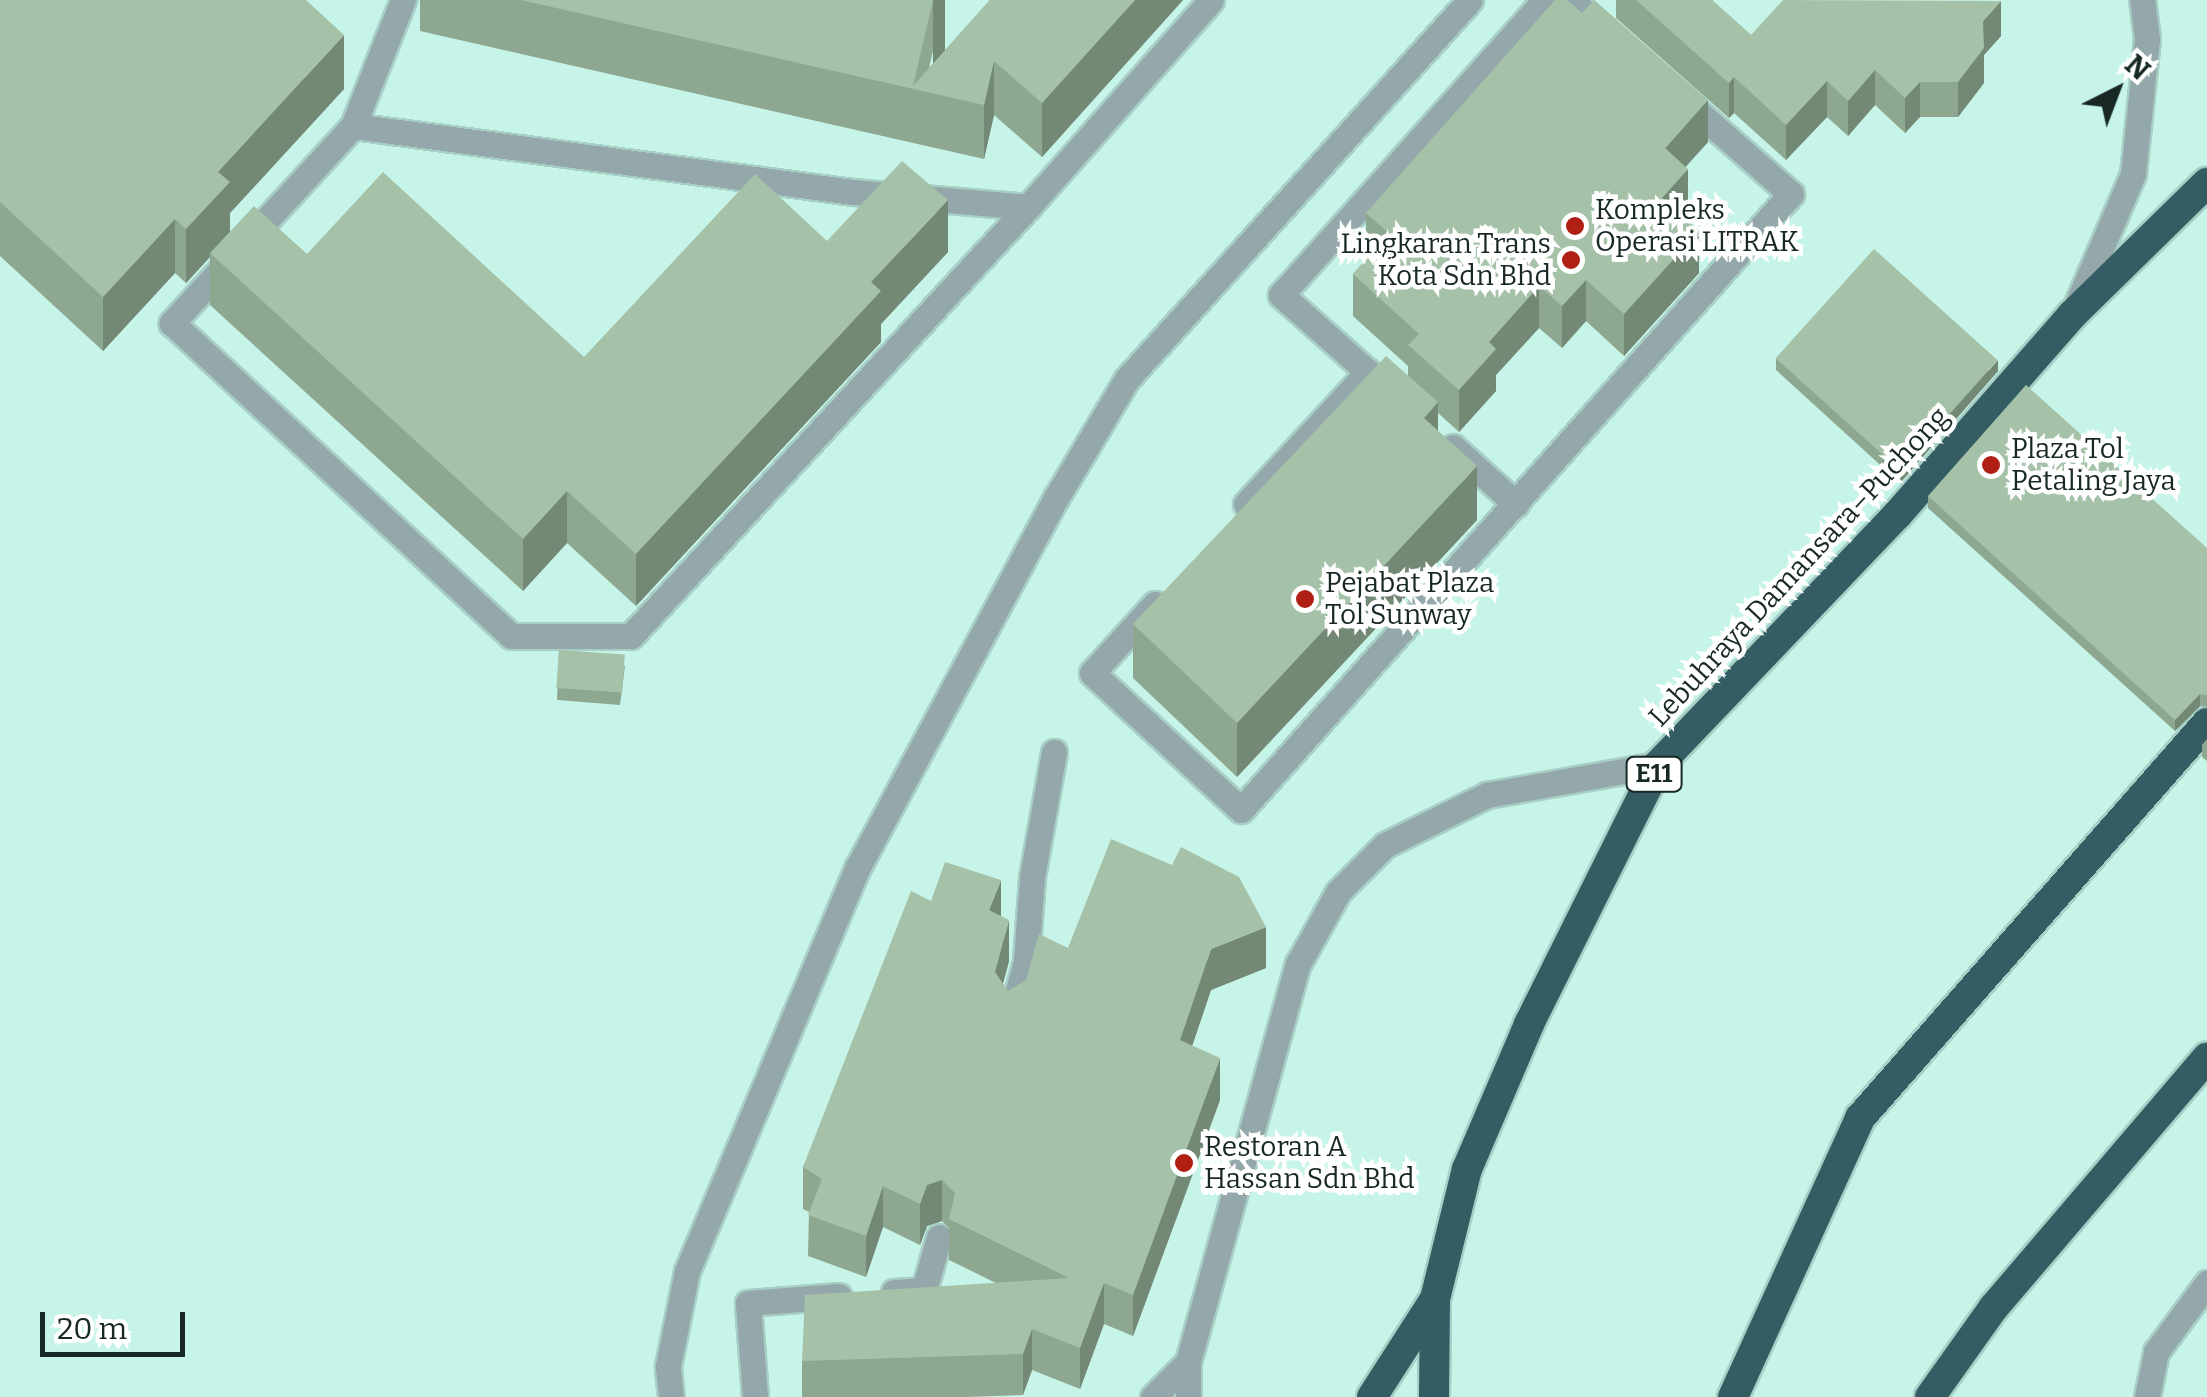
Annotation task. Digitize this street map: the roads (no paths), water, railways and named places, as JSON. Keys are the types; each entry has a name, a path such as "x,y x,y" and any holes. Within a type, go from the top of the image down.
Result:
{"highway":[{"name":"Lebuhraya Damansara–Puchong","path":"1434,1397 1436,1299 1467,1170 1529,1024 1658,765 1898,515 2072,315 2207,183"},
{"path":"1732,1397 1860,1118 2207,723"},
{"path":"1930,1397 1994,1306 2207,1058"},
{"path":"1372,1397 1436,1299"}],"lane":[{"path":"403,0 353,126 172,323 512,636 631,636 1028,207 1211,0"},
{"path":"671,1397 668,1366 687,1271 850,885 1056,498 1128,379 1470,0"},
{"path":"1397,398 1281,295 1544,0"},
{"path":"1571,0 1628,50"},
{"path":"2072,315 2132,174 2147,38 2142,0"},
{"path":"1170,587 1092,673 1241,810 1791,194 1656,76"},
{"path":"353,126 853,192 1028,207"},
{"path":"1223,530 1368,372"},
{"path":"1426,423 1516,504"},
{"path":"1012,1016 1026,961 1032,876 1054,752"},
{"path":"1188,1397 1188,1362 1298,964 1338,892 1385,845 1487,795 1658,765"},
{"path":"755,1397 748,1303 924,1290 939,1238"},
{"path":"2147,1397 2156,1352 2207,1283"},
{"path":"1153,1397 1188,1362"}],"place":[{"name":"Kompleks Operasi LITRAK","path":"1575,226"},
{"name":"Lingkaran Trans Kota Sdn Bhd","path":"1571,260"},
{"name":"Plaza Tol Petaling Jaya","path":"1991,465"},
{"name":"Pejabat Plaza Tol Sunway","path":"1305,599"},
{"name":"Restoran A Hassan Sdn Bhd","path":"1184,1163"}]}
